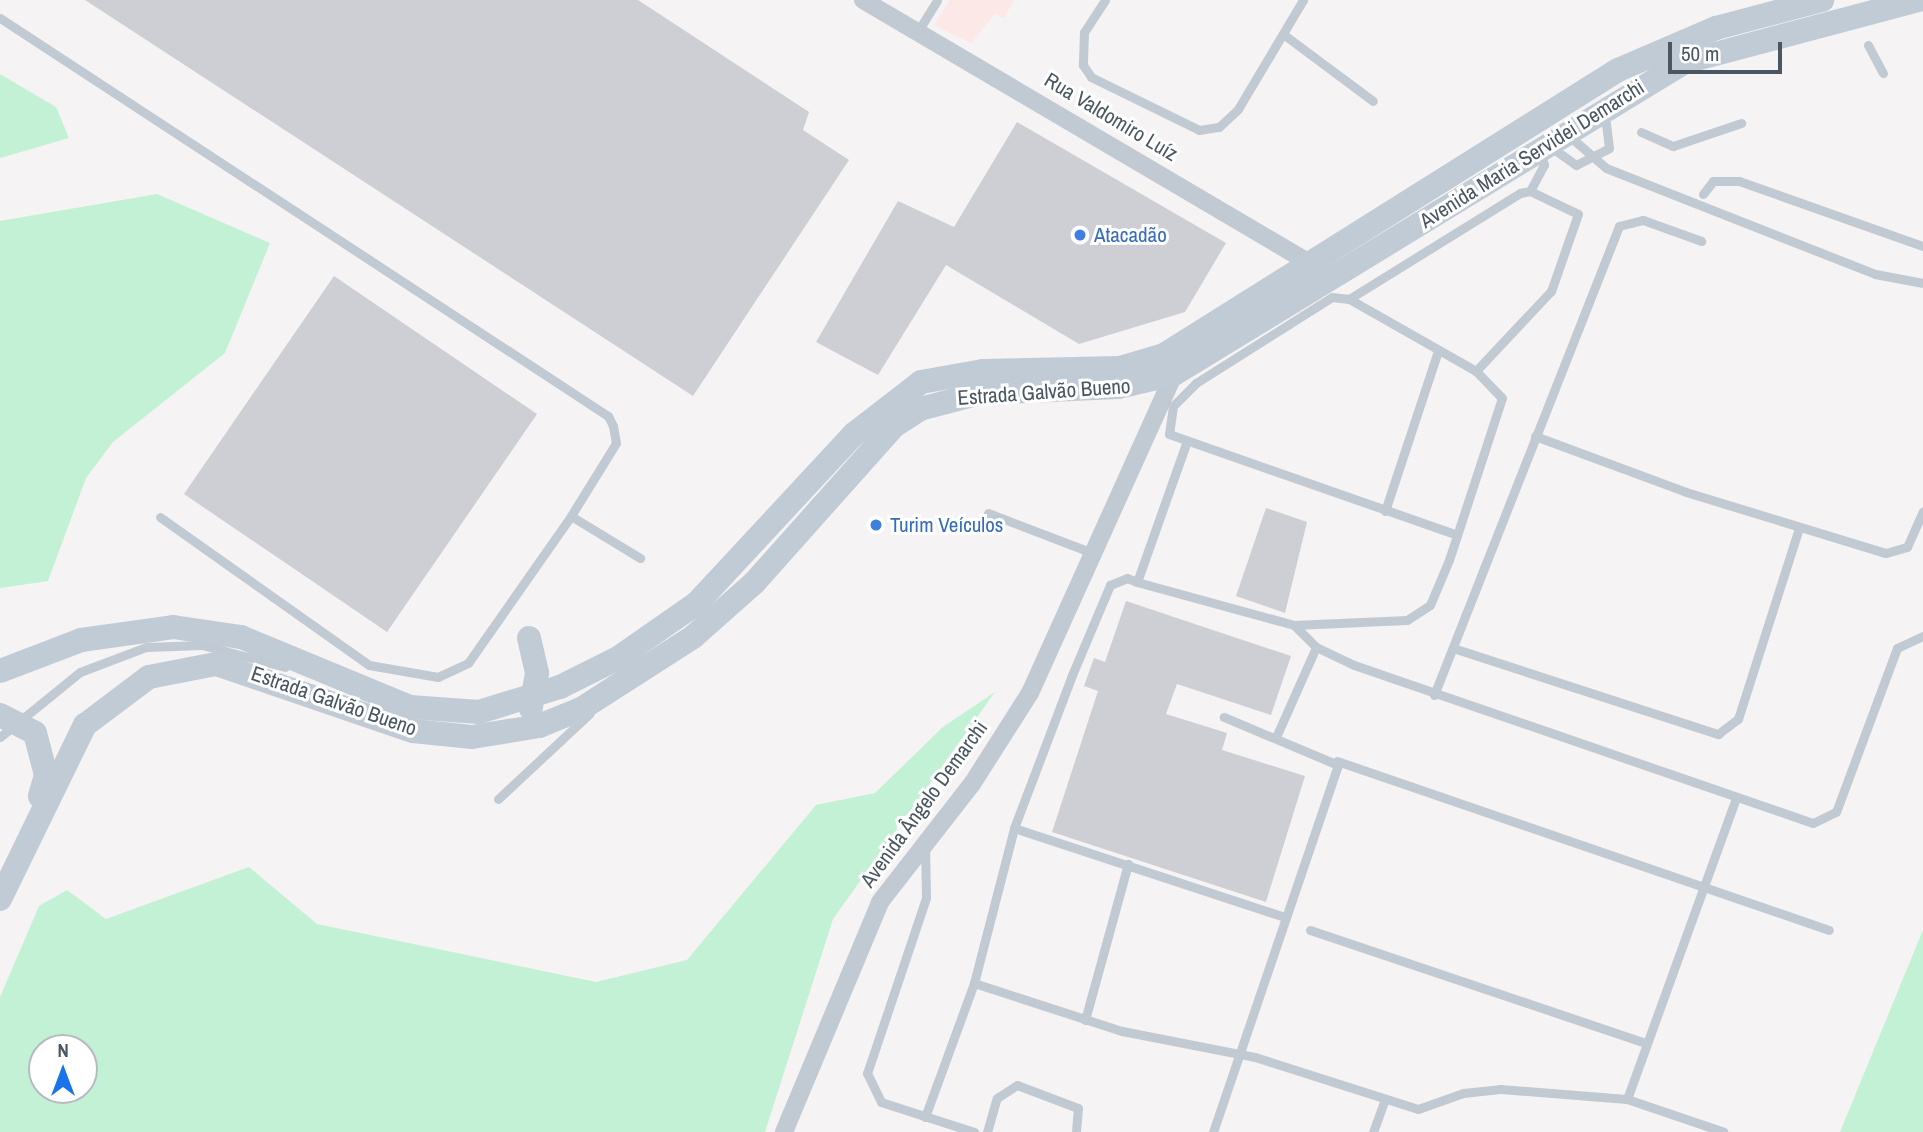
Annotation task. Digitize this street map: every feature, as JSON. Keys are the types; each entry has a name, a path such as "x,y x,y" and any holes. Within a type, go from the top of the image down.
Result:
{"main road":[{"name":"Avenida Maria Servidei Demarchi","path":"1169,365 1312,263 1618,71 1716,28 1822,0"},
{"name":"Avenida Maria Servidei Demarchi","path":"1169,365 1331,279 1603,109 1685,62 1742,42 1918,0"},
{"name":"Estrada Galvão Bueno","path":"0,671 81,640 194,628 241,637 413,731 472,737 539,726 611,691 693,637 754,583 869,451 920,410 981,393 1118,387 1169,365"},
{"name":"Estrada Galvão Bueno","path":"0,898 85,725 135,684 178,667 216,664 357,700 464,713 537,695 618,658 697,603 854,434 921,382 983,371 1169,365"},
{"path":"529,638 537,695"},
{"path":"0,715 35,733 45,785 0,898"}],"street":[{"name":"Rua Valdomiro Luíz","path":"863,0 1312,263 1331,279"},
{"name":"Avenida Ângelo Demarchi","path":"784,1132 880,902 972,784 1030,693 1093,553 1169,365"}],"lane":[{"path":"918,31 937,0"},
{"path":"1105,0 1084,32 1083,65 1091,77 1199,130 1219,127 1238,109 1303,0"},
{"path":"0,18 608,416 616,443 571,516 468,663 438,677 369,665 160,517"},
{"path":"1283,34 1373,101"},
{"path":"1868,45 1883,73"},
{"path":"1551,142 1567,163 1590,159 1609,148 1612,132 1603,109"},
{"path":"1641,132 1673,146 1741,123"},
{"path":"1551,142 1875,274 1923,283"},
{"path":"1457,535 1186,444 1166,428 1180,398 1319,302 1349,299 1530,191 1544,165 1551,142"},
{"path":"1703,194 1713,181 1739,181 1923,246"},
{"path":"1476,371 1551,291 1580,223 1578,215 1530,191"},
{"path":"1434,695 1619,226 1643,220 1701,241"},
{"path":"925,1117 974,983 1014,828 1103,598 1118,579 1294,625 1346,628 1421,615 1457,535 1502,404 1498,391 1476,371 1349,299"},
{"path":"1385,511 1438,351"},
{"path":"1535,436 1799,528 1899,552 1914,537 1923,511"},
{"path":"1137,582 1186,444"},
{"path":"988,513 1093,553"},
{"path":"571,516 640,558"},
{"path":"1453,648 1718,734 1738,719 1799,528"},
{"path":"1294,625 1316,647 1434,695 1735,800 1813,823 1830,820 1897,648 1905,639 1923,636"},
{"path":"0,737 32,705 109,658 166,645 231,651 357,700"},
{"path":"1276,737 1316,647"},
{"path":"231,651 357,700"},
{"path":"498,799 611,691"},
{"path":"1224,717 1337,761 1829,930"},
{"path":"1213,1132 1337,761"},
{"path":"1627,1099 1735,800"},
{"path":"1014,828 1285,917"},
{"path":"925,843 926,898 867,1073 881,1102 974,1132"},
{"path":"1085,1020 1128,864"},
{"path":"1310,930 1646,1043"},
{"path":"974,983 1085,1020 1241,1054 1384,1101 1429,1109 1464,1093 1500,1089 1627,1099 1724,1132"},
{"path":"987,1132 997,1098 1017,1084 1078,1108 1076,1132"},
{"path":"1373,1132 1384,1101"}],"shaded area":[{"path":"950,0 1014,0 1004,18 995,14 971,43 934,25"}],"green space":[{"path":"0,74 56,107 69,138 0,158"},
{"path":"157,194 270,243 225,353 113,442 86,478 48,581 0,588 0,221"},
{"path":"995,692 833,919 765,1132 0,1132 0,997 39,906 67,890 106,919 249,867 317,924 596,982 687,960 816,805 875,793 943,727"},
{"path":"1923,930 1923,1132 1840,1132"}],"building":[{"path":"85,0 638,0 809,112 803,130 849,160 693,396"},
{"name":"Atacadão","path":"1017,122 1226,243 1185,312 1079,344 946,265 878,375 816,342 898,201 954,227"},
{"path":"334,276 537,414 387,632 184,494"},
{"path":"1266,508 1307,522 1285,613 1236,596"},
{"path":"1126,601 1291,656 1271,715 1177,684 1166,714 1227,733 1222,750 1305,776 1266,902 1052,832 1098,691 1084,686 1094,658 1105,662"}],"place":[{"name":"Atacadão","path":"1080,235"},
{"name":"Turim Veículos","path":"876,525"}]}
